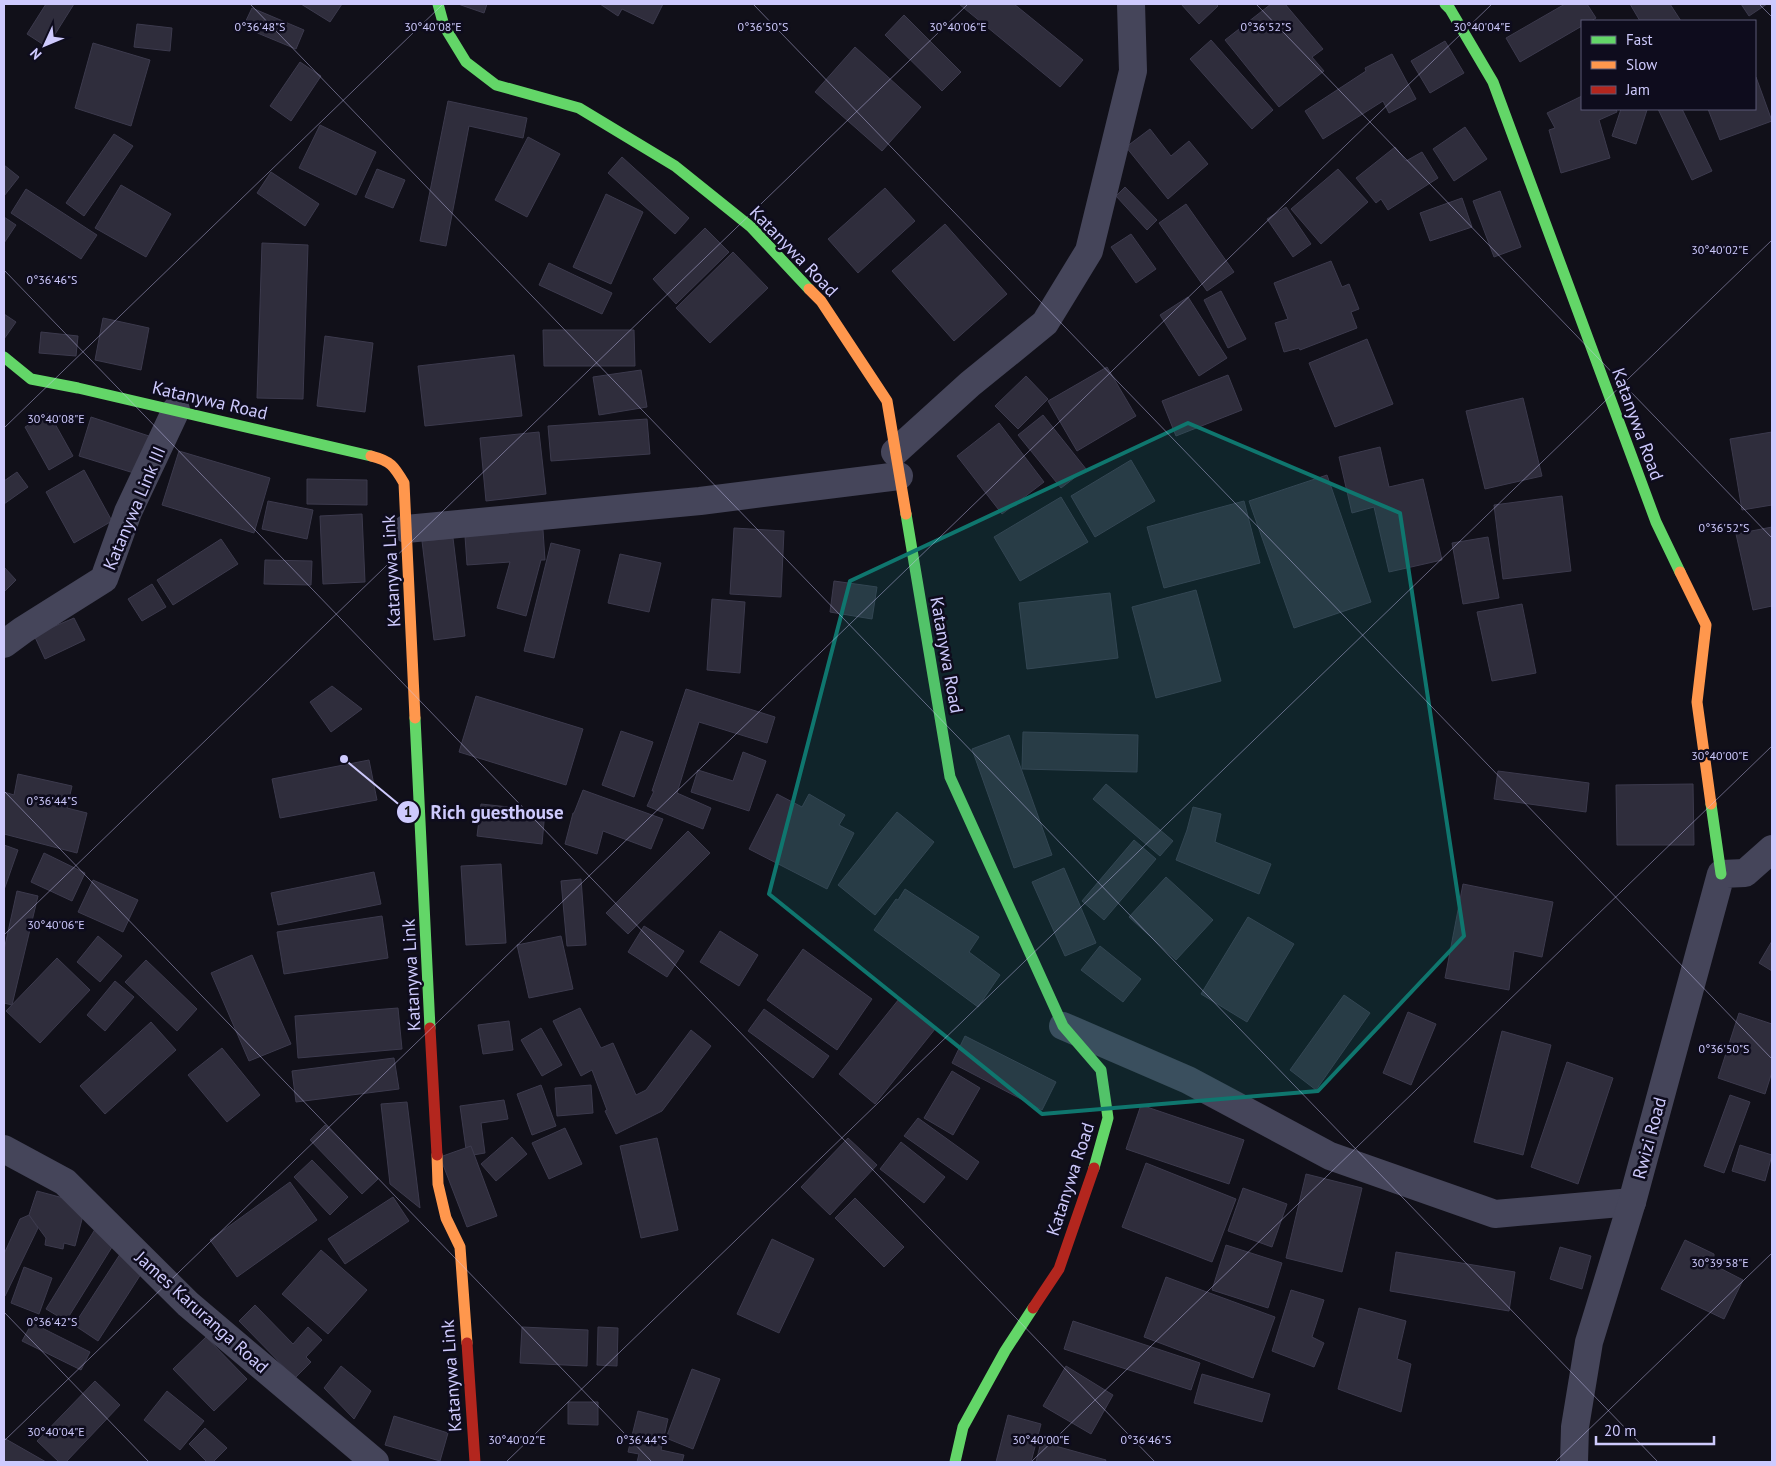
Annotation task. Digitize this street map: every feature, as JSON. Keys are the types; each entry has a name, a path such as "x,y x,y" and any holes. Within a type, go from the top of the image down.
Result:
{"street":[{"name":"Katanywa Road","path":"438,4 444,26 466,62 496,85 579,108 675,166 751,227 821,301 887,401 950,777 1063,1026 1101,1070 1108,1118 1091,1181 1059,1269 1005,1351 963,1426 955,1462"},
{"path":"406,529 700,501 897,464 970,384 1045,323 1089,250 1133,71 1131,4"},
{"name":"Katanywa Road","path":"1445,4 1450,9 1493,82 1656,522 1706,625 1697,702 1721,874"},
{"name":"Katanywa Road","path":"4,357 31,379 176,410 379,458 394,466 404,483"},
{"name":"Katanywa Link III","path":"4,644 23,630 104,580 128,512 176,410"},
{"name":"Katanywa Link","path":"404,483 438,1184 446,1218 460,1247 475,1462"},
{"path":"1721,874 1745,873 1772,849"},
{"name":"Rwizi Road","path":"1574,1462 1576,1427 1589,1342 1632,1202 1721,874"},
{"path":"1063,1026 1188,1080 1330,1156 1495,1214 1632,1202"},
{"name":"James Karuranga Road","path":"4,1149 65,1182 188,1304 375,1462"},
{"path":"1559,1462 1576,1427"}],"highlighted area":[{"path":"1188,423 1400,513 1464,936 1318,1091 1042,1114 769,894 850,581"}],"building":[{"path":"46,4 74,4 47,47 27,34"},
{"path":"301,4 342,4 330,22"},
{"path":"458,4 487,4 484,13"},
{"path":"600,4 663,4 653,24 622,9 618,16"},
{"path":"959,4 1014,4 1083,60 1060,87"},
{"path":"1181,4 1216,4 1218,6 1199,24"},
{"path":"1271,4 1285,4 1323,49 1312,57 1324,71 1279,107 1225,40"},
{"path":"1565,4 1587,4 1596,18 1593,20 1581,20 1581,27 1520,62 1506,38"},
{"path":"1630,4 1670,4 1680,20 1639,20"},
{"path":"1741,4 1767,4 1749,16"},
{"path":"252,8 304,30 296,49 243,27"},
{"path":"904,15 961,72 942,91 885,35"},
{"path":"137,24 172,28 170,51 134,47"},
{"path":"1211,40 1273,110 1252,129 1190,59"},
{"path":"1445,41 1464,73 1430,93 1411,61"},
{"path":"93,43 150,60 131,126 75,108"},
{"path":"855,47 921,107 882,151 815,92"},
{"path":"1392,54 1416,99 1389,113 1383,101 1323,139 1305,111 1366,71 1365,68"},
{"path":"300,62 321,76 291,121 270,106"},
{"path":"1756,77 1772,121 1720,140 1708,110 1756,110"},
{"path":"1581,96 1581,110 1616,110 1617,112 1599,120 1610,158 1561,173 1549,130 1555,128 1547,113"},
{"path":"448,101 527,118 523,138 469,126 446,246 420,241"},
{"path":"1621,110 1647,110 1636,144 1612,136"},
{"path":"1658,110 1682,110 1712,171 1692,180"},
{"path":"320,125 376,152 356,195 299,168"},
{"path":"1465,127 1487,159 1454,181 1433,149"},
{"path":"1150,129 1171,156 1189,141 1208,164 1168,199 1126,147"},
{"path":"114,134 133,146 84,216 66,203"},
{"path":"528,137 560,154 527,217 495,200"},
{"path":"1395,147 1406,161 1422,152 1438,178 1388,210 1381,199 1376,203 1356,178"},
{"path":"622,157 689,218 675,234 608,173"},
{"path":"4,165 19,177 4,196"},
{"path":"377,169 405,180 393,208 365,197"},
{"path":"1338,169 1368,202 1321,244 1291,209"},
{"path":"271,172 319,204 305,226 257,193"},
{"path":"121,185 171,214 146,257 95,228"},
{"path":"1125,187 1157,220 1147,230 1116,196"},
{"path":"885,188 915,221 858,273 828,239"},
{"path":"26,189 97,235 81,259 11,213"},
{"path":"1500,191 1521,247 1494,257 1473,201"},
{"path":"606,194 643,212 611,284 573,267"},
{"path":"1462,198 1472,227 1430,241 1420,213"},
{"path":"1186,204 1234,272 1207,291 1159,223"},
{"path":"1286,207 1311,244 1293,257 1267,219"},
{"path":"4,217 16,225 4,243"},
{"path":"945,224 1007,294 954,341 892,271"},
{"path":"705,228 729,252 676,304 653,279"},
{"path":"1131,234 1156,269 1136,283 1111,247"},
{"path":"262,243 308,245 303,399 257,398"},
{"path":"733,252 768,288 710,343 676,308"},
{"path":"1331,261 1342,287 1349,284 1359,309 1351,312 1357,328 1300,350 1299,348 1284,352 1275,323 1288,319 1274,283"},
{"path":"549,263 612,293 602,314 539,285"},
{"path":"1221,291 1246,339 1228,348 1204,300"},
{"path":"1188,297 1227,358 1199,376 1160,315"},
{"path":"4,314 16,322 4,339"},
{"path":"103,318 149,328 141,370 95,360"},
{"path":"543,330 634,330 635,366 544,366"},
{"path":"41,332 78,336 76,356 39,353"},
{"path":"325,336 373,343 365,412 317,406"},
{"path":"1367,339 1393,404 1335,427 1309,363"},
{"path":"514,355 522,416 425,426 418,366"},
{"path":"1107,367 1136,416 1077,451 1048,401"},
{"path":"641,370 647,407 599,415 593,377"},
{"path":"1228,375 1242,410 1176,436 1162,401"},
{"path":"1026,376 1048,399 1018,429 995,406"},
{"path":"1523,398 1542,476 1485,489 1466,411"},
{"path":"49,413 73,456 49,470 25,427"},
{"path":"1043,415 1086,469 1061,488 1018,435"},
{"path":"91,417 149,436 137,474 79,456"},
{"path":"647,419 650,454 551,461 548,426"},
{"path":"999,423 1044,482 1002,514 957,456"},
{"path":"539,432 546,494 486,501 480,438"},
{"path":"1772,432 1772,505 1742,510 1730,439"},
{"path":"1380,447 1389,487 1423,479 1442,560 1389,572 1374,507 1352,513 1339,457"},
{"path":"179,451 270,478 254,533 162,505"},
{"path":"1131,460 1155,501 1095,537 1071,496"},
{"path":"84,470 112,521 74,543 46,492"},
{"path":"17,472 28,487 4,504 4,481"},
{"path":"1327,475 1371,602 1294,628 1249,501"},
{"path":"307,479 367,480 367,505 307,504"},
{"path":"1562,496 1571,571 1503,579 1494,505"},
{"path":"1061,497 1088,542 1020,581 994,537"},
{"path":"268,501 313,510 307,539 262,529"},
{"path":"1244,501 1260,563 1164,588 1147,527"},
{"path":"362,514 365,582 323,584 320,516"},
{"path":"1772,527 1772,606 1753,610 1736,534"},
{"path":"734,528 784,531 781,597 730,594"},
{"path":"543,530 545,560 541,560 526,616 497,608 510,562 467,565 465,536"},
{"path":"1488,537 1499,598 1463,604 1452,543"},
{"path":"453,538 465,636 434,640 422,541"},
{"path":"221,539 238,564 173,605 157,580"},
{"path":"551,543 580,550 554,658 524,651"},
{"path":"620,554 661,563 649,612 608,603"},
{"path":"265,560 312,561 311,585 264,584"},
{"path":"4,567 16,580 4,592"},
{"path":"834,581 877,587 872,619 830,612"},
{"path":"152,584 166,607 142,621 128,599"},
{"path":"1196,590 1221,681 1156,698 1132,607"},
{"path":"1110,593 1118,658 1027,669 1019,603"},
{"path":"712,599 745,602 740,673 707,670"},
{"path":"1522,604 1536,673 1492,681 1477,612"},
{"path":"74,618 85,640 45,659 34,635"},
{"path":"332,686 362,709 331,732 310,702"},
{"path":"686,689 775,717 767,743 699,722 677,793 711,808 703,829 647,806 654,791 652,791"},
{"path":"476,696 583,729 566,785 459,752"},
{"path":"621,731 653,742 634,797 602,785"},
{"path":"1023,732 1138,735 1137,772 1022,769"},
{"path":"1009,735 1052,855 1014,868 972,749"},
{"path":"743,752 766,761 749,811 691,792 698,770 733,781"},
{"path":"369,760 377,800 280,818 272,779"},
{"path":"1498,771 1589,783 1586,812 1494,799"},
{"path":"18,774 72,786 67,808 87,813 77,853 4,834 4,792 14,795"},
{"path":"1106,784 1173,841 1160,856 1093,799"},
{"path":"1693,784 1694,845 1617,845 1616,785"},
{"path":"583,790 663,819 651,849 603,831 597,854 565,844 573,813"},
{"path":"777,794 802,807 809,794 845,815 839,825 854,833 827,889 749,849"},
{"path":"481,804 545,811 542,844 477,836"},
{"path":"1193,807 1221,814 1215,842 1271,864 1259,894 1176,860"},
{"path":"897,812 934,842 875,915 838,885"},
{"path":"688,831 710,853 628,934 606,913"},
{"path":"1134,840 1156,859 1104,920 1082,901"},
{"path":"4,845 18,850 4,890"},
{"path":"44,853 85,873 72,901 31,882"},
{"path":"501,864 506,943 466,945 461,866"},
{"path":"1064,868 1096,943 1065,956 1032,882"},
{"path":"374,872 381,904 278,925 271,893"},
{"path":"1166,877 1213,920 1176,960 1129,917"},
{"path":"581,879 586,945 567,946 561,881"},
{"path":"93,880 138,900 123,932 78,912"},
{"path":"1463,884 1553,902 1542,957 1514,951 1509,990 1445,978"},
{"path":"905,889 979,937 969,952 1000,975 978,1007 874,930"},
{"path":"17,891 38,896 12,1005 4,1003 4,950"},
{"path":"382,916 388,958 284,974 277,932"},
{"path":"1248,917 1294,944 1247,1022 1201,994"},
{"path":"644,926 684,951 667,977 628,952"},
{"path":"720,931 758,955 739,986 700,962"},
{"path":"98,936 122,956 100,982 77,962"},
{"path":"561,936 573,989 529,998 517,945"},
{"path":"1772,941 1772,971 1759,963"},
{"path":"1100,946 1141,979 1123,1002 1081,970"},
{"path":"803,949 872,999 837,1050 767,1000"},
{"path":"252,955 291,1044 249,1061 211,973"},
{"path":"57,958 90,990 40,1043 6,1011"},
{"path":"146,960 197,1009 177,1031 125,982"},
{"path":"115,981 134,997 105,1031 87,1015"},
{"path":"1344,995 1370,1013 1316,1090 1290,1070"},
{"path":"899,999 935,1029 875,1104 839,1074"},
{"path":"398,1008 402,1049 298,1058 295,1016"},
{"path":"580,1008 601,1048 613,1043 636,1095 646,1090 691,1030 711,1046 662,1111 616,1134 605,1111 607,1110 592,1070 581,1076 553,1021"},
{"path":"764,1009 829,1056 813,1078 748,1031"},
{"path":"1408,1012 1436,1024 1411,1085 1383,1073"},
{"path":"1739,1013 1772,1024 1772,1072 1765,1094 1718,1078"},
{"path":"509,1021 513,1050 483,1054 478,1025"},
{"path":"151,1022 176,1050 105,1114 80,1086"},
{"path":"541,1028 562,1065 542,1076 521,1040"},
{"path":"1502,1031 1551,1045 1523,1155 1474,1142"},
{"path":"965,1036 1056,1082 1042,1110 952,1063"},
{"path":"222,1048 260,1095 227,1122 188,1075"},
{"path":"394,1058 399,1089 296,1102 292,1071"},
{"path":"1567,1062 1613,1078 1578,1184 1531,1167"},
{"path":"952,1071 980,1088 953,1135 924,1118"},
{"path":"541,1085 556,1126 532,1135 517,1094"},
{"path":"591,1085 593,1113 557,1116 555,1088"},
{"path":"1730,1095 1750,1102 1724,1173 1704,1166"},
{"path":"504,1100 508,1119 481,1123 485,1153 467,1156 460,1106"},
{"path":"407,1102 420,1208 390,1184 381,1104"},
{"path":"1141,1105 1244,1140 1229,1184 1126,1149"},
{"path":"918,1118 979,1162 967,1180 904,1136"},
{"path":"325,1125 378,1179 362,1194 310,1140"},
{"path":"565,1128 582,1164 549,1179 532,1143"},
{"path":"512,1137 527,1154 496,1181 481,1164"},
{"path":"657,1138 678,1230 641,1238 620,1146"},
{"path":"848,1138 877,1165 830,1215 801,1187"},
{"path":"901,1142 945,1177 924,1203 880,1169"},
{"path":"1740,1145 1772,1155 1765,1181 1732,1171"},
{"path":"471,1146 497,1216 467,1227 440,1157"},
{"path":"312,1160 348,1197 330,1215 294,1177"},
{"path":"1146,1163 1236,1199 1212,1262 1122,1227"},
{"path":"1306,1174 1362,1188 1342,1272 1286,1258"},
{"path":"290,1182 317,1220 237,1277 210,1240"},
{"path":"1243,1188 1287,1204 1272,1247 1228,1231"},
{"path":"37,1191 86,1204 75,1246 64,1243 63,1249 45,1245 46,1238 29,1215"},
{"path":"393,1197 409,1221 345,1264 328,1239"},
{"path":"855,1198 904,1247 884,1267 835,1218"},
{"path":"29,1215 38,1228 5,1296 4,1254 20,1219"},
{"path":"97,1226 117,1239 66,1321 46,1309"},
{"path":"772,1239 814,1259 779,1333 737,1314"},
{"path":"1685,1240 1714,1254 1714,1265 1743,1280 1724,1319 1661,1289"},
{"path":"126,1245 150,1260 98,1341 74,1325"},
{"path":"1226,1245 1282,1263 1268,1308 1212,1290"},
{"path":"1560,1247 1591,1256 1582,1289 1550,1279"},
{"path":"321,1250 367,1290 328,1334 282,1294"},
{"path":"1396,1252 1515,1272 1509,1311 1390,1291"},
{"path":"24,1267 52,1278 39,1314 11,1303"},
{"path":"1166,1277 1275,1317 1253,1378 1144,1337"},
{"path":"1291,1290 1324,1300 1312,1337 1324,1343 1314,1367 1272,1351"},
{"path":"255,1305 293,1344 308,1327 322,1340 306,1357 311,1362 295,1378 239,1321"},
{"path":"1359,1308 1406,1321 1397,1359 1411,1364 1401,1412 1338,1389"},
{"path":"1073,1321 1200,1363 1191,1390 1064,1349"},
{"path":"32,1323 90,1352 81,1370 22,1341"},
{"path":"522,1327 588,1330 587,1366 520,1363"},
{"path":"598,1327 618,1328 617,1366 597,1365"},
{"path":"206,1337 247,1379 214,1411 173,1369"},
{"path":"341,1366 371,1391 354,1419 324,1388"},
{"path":"1066,1366 1113,1395 1091,1434 1043,1406"},
{"path":"692,1369 720,1379 693,1449 666,1438"},
{"path":"1202,1374 1270,1394 1262,1422 1194,1403"},
{"path":"95,1381 120,1405 66,1462 59,1462 37,1441"},
{"path":"167,1391 204,1421 180,1450 144,1420"},
{"path":"568,1402 598,1402 598,1425 568,1424"},
{"path":"638,1411 668,1419 661,1450 684,1455 682,1462 637,1462 639,1454 628,1452"},
{"path":"1008,1415 1041,1424 1031,1462 996,1462"},
{"path":"394,1416 448,1433 440,1461 385,1445"},
{"path":"205,1428 227,1448 213,1462 207,1462 189,1444"},
{"path":"4,1438 46,1462 4,1462"},
{"path":"1041,1442 1106,1460 1105,1462 1036,1462"}],"traffic: fast":[{"path":"438,4 444,26 466,62 496,85 579,108 675,166 751,227 809,289"},
{"path":"1445,4 1450,9 1493,82 1656,522 1680,572"},
{"path":"4,357 31,379 78,388 371,456"},
{"path":"906,514 950,777 1063,1026 1101,1070 1108,1118 1094,1168"},
{"path":"415,718 430,1028"},
{"path":"1711,804 1721,874"},
{"path":"955,1462 963,1427 1005,1351 1033,1308"}],"traffic: slow":[{"path":"809,289 821,301 887,401 906,514"},
{"path":"371,456 388,462 404,483 415,718"},
{"path":"1680,572 1706,625 1697,702 1711,804"},
{"path":"437,1155 438,1184 446,1218 460,1247 467,1343"}],"traffic: jam":[{"path":"430,1028 437,1155"},
{"path":"1033,1308 1059,1269 1094,1168"},
{"path":"467,1343 475,1462"}],"place":[{"name":"Rich guesthouse","path":"344,759"}]}
